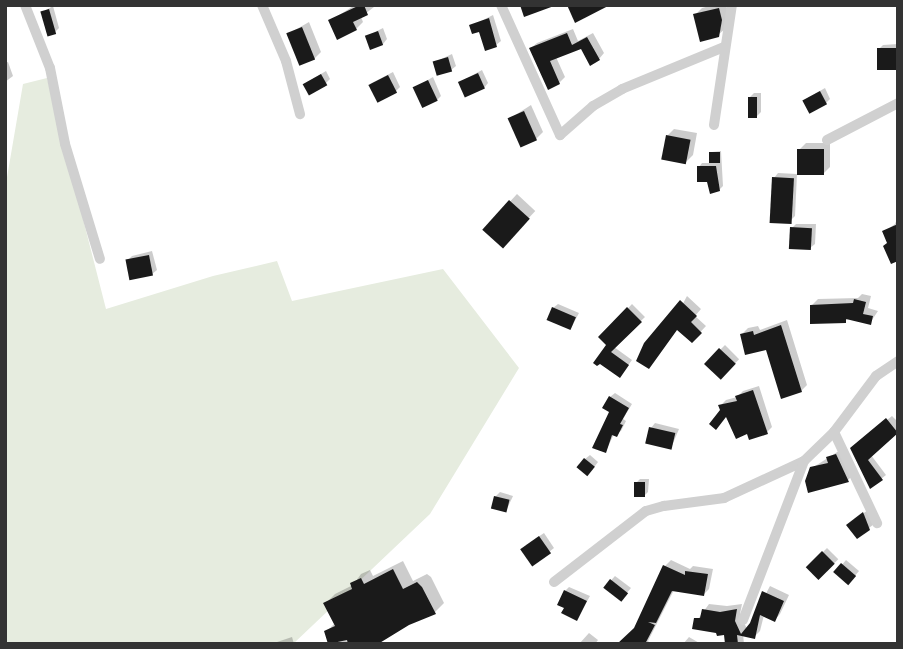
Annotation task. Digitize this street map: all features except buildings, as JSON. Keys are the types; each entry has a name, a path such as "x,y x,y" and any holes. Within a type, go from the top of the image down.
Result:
{"street":[{"path":"25,5 50,68 65,144 100,259"},
{"path":"262,5 286,61 300,114"},
{"path":"501,5 560,135 593,106 622,89 724,47"},
{"path":"714,125 732,5"},
{"path":"828,140 898,103"},
{"path":"554,582 646,511 724,498 804,461 834,432 876,376 898,361"},
{"path":"834,432 877,523"},
{"path":"743,620 804,461"}],"shaded area":[{"path":"47,78 106,309 213,276 277,261 292,301 443,269 519,368 430,514 293,644 5,644 5,189 23,84"}]}
